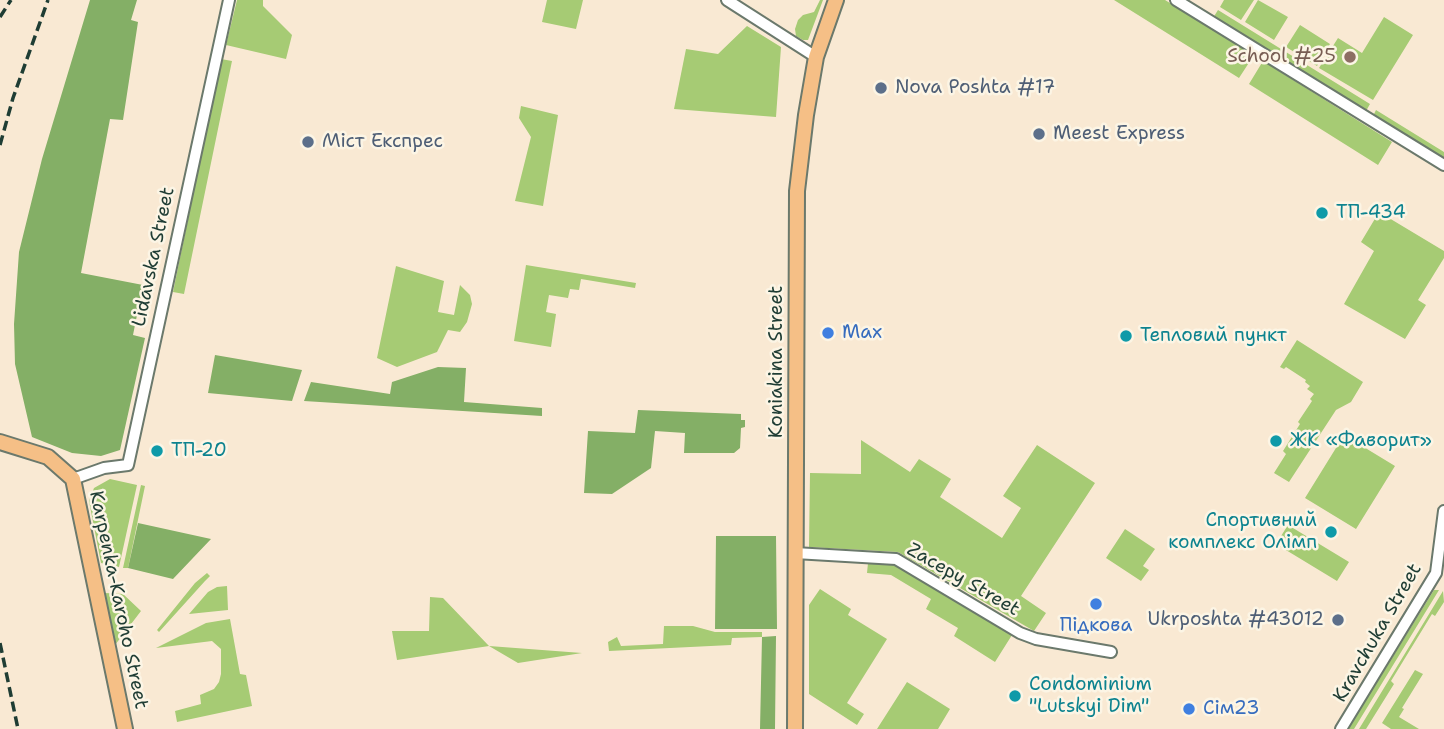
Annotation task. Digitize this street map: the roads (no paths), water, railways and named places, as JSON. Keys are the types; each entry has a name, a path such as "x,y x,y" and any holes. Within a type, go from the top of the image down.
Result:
{"main road":[{"name":"Koniakina Street","path":"794,729 797,191 816,57 836,0"},
{"name":"Karpenka-Karoho Street","path":"0,442 48,457 73,479 112,679 125,729"}],"street":[{"name":"Lidavska Street","path":"73,479 104,468 128,465 229,0"},
{"path":"727,0 816,57"},
{"path":"1176,0 1444,165"},
{"name":"Kravchuka Street","path":"1341,729 1440,575 1444,511"},
{"name":"Zacepy Street","path":"795,553 896,559 1020,633 1036,639 1111,652"}],"railway":[{"path":"0,17 11,0"},
{"path":"0,145 13,98 48,0"},
{"path":"0,643 18,729"}],"place":[{"name":"School #25","path":"1350,57"},
{"name":"Nova Poshta #17","path":"881,88"},
{"name":"Meest Express","path":"1039,134"},
{"name":"Міст Експрес","path":"308,142"},
{"name":"ТП-434","path":"1322,213"},
{"name":"Max","path":"828,333"},
{"name":"Тепловий пункт","path":"1126,336"},
{"name":"ЖК «Фаворит»","path":"1276,441"},
{"name":"ТП-20","path":"157,451"},
{"name":"Спортивний комплекс Олімп","path":"1331,532"},
{"name":"Підкова","path":"1096,604"},
{"name":"Ukrposhta #43012","path":"1338,620"},
{"name":"Condominium \"Lutskyi Dim\"","path":"1015,696"},
{"name":"Сім23","path":"1189,709"}]}
